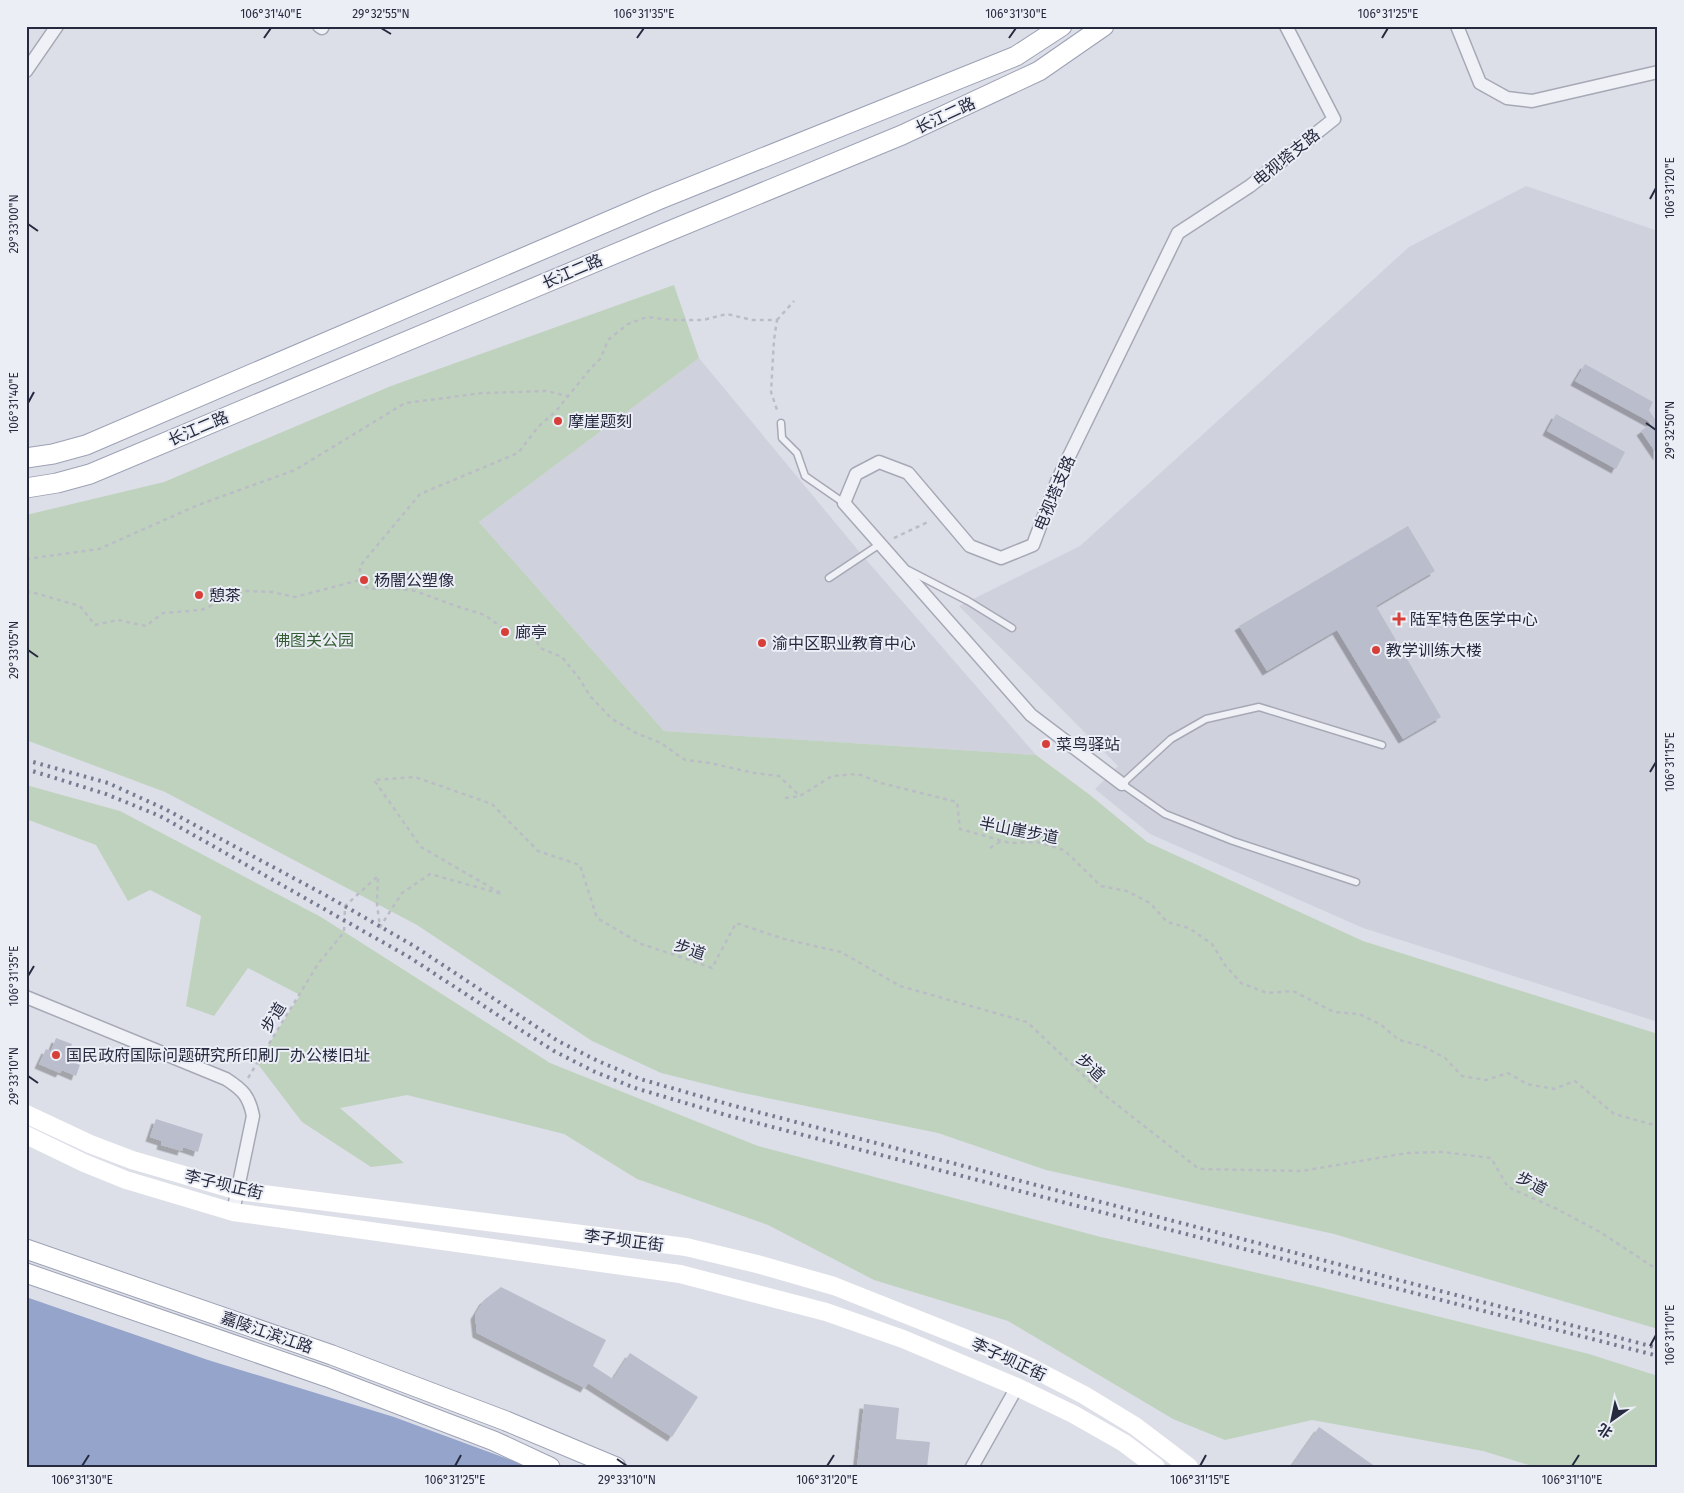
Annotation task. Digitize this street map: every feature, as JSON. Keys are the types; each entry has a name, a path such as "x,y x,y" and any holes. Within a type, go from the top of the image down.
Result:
{"main road":[{"name":"长江二路","path":"26,458 53,454 86,445 658,200 1016,56 1062,26"},
{"name":"长江二路","path":"26,488 57,483 90,474 648,239 902,135 1039,71 1104,26"},
{"name":"李子坝正街","path":"26,1114 90,1144 132,1160 238,1191 686,1247 767,1266 834,1286 990,1348 1032,1368 1084,1395 1136,1426 1189,1467"},
{"name":"李子坝正街","path":"26,1135 84,1163 126,1180 233,1212 680,1274 826,1312 903,1339 1017,1387 1073,1414 1124,1443 1156,1467"},
{"name":"嘉陵江滨江路","path":"26,1248 332,1355 506,1421 616,1467"},
{"name":"嘉陵江滨江路","path":"26,1273 327,1377 494,1441 550,1467"}],"street":[{"path":"26,71 57,26"},
{"path":"319,26 322,28 323,26"},
{"name":"电视塔支路","path":"844,503 856,474 879,462 908,473 970,546 1001,558 1033,545 1058,479 1178,233 1250,186 1334,119 1286,26"},
{"path":"1457,26 1480,83 1507,98 1532,101 1658,72"},
{"path":"844,503 1031,715 1122,784"},
{"path":"26,997 226,1078 241,1089 250,1102 253,1116 233,1212"},
{"path":"972,1467 1017,1387"}],"lane":[{"path":"781,423 782,438 797,453 805,476 844,503"},
{"path":"829,578 880,544"},
{"path":"900,566 968,601 1012,628"},
{"path":"1356,882 1233,841 1166,814 1122,784 1171,739 1206,719 1259,707 1382,745"}],"path":[{"path":"781,423 771,392 774,340 777,320 794,301"},
{"path":"777,320 752,320 727,314 702,320 672,320 648,317 628,324 608,340 601,358 556,411 538,427 518,453 420,494 360,566 360,580 368,589 392,588 415,591 485,615 505,630 529,626 540,648 562,657 579,678 590,696 612,719 636,733 662,743 685,760 779,776 800,796"},
{"path":"26,559 99,549 198,505 295,470 405,403 483,393 528,391 546,391 569,396"},
{"path":"880,544 942,515"},
{"path":"26,592 80,606 95,624 118,620 146,626 162,613 201,610 247,591 272,592 295,597 360,580"},
{"name":"半山崖步道","path":"800,796 832,776 858,774 881,784 957,802 960,829 1010,843 1037,842 1064,850 1101,886 1127,891 1150,903 1167,922 1189,928 1212,944 1225,964 1241,983 1267,993 1293,991 1334,1012 1359,1014 1380,1024 1399,1040 1423,1046 1445,1058 1462,1076 1486,1080 1508,1073 1527,1084 1554,1089 1575,1081 1614,1114 1658,1126"},
{"name":"步道","path":"241,1089 318,964 344,932 345,906 378,876 377,904 380,927 402,894 430,874 502,894 421,847 374,780 415,777 492,804 538,851 580,865 597,918 640,944 712,968 736,923 784,940 841,952 900,986 1027,1022 1102,1093 1199,1169 1302,1172 1407,1153 1443,1152 1490,1158 1508,1187 1557,1209 1600,1232 1658,1270"},
{"path":"784,798 800,796"},
{"path":"990,848 1001,841"}],"shaded area":[{"name":"陆军特色医学中心","path":"1526,186 1658,231 1658,1022 1363,928 1150,834 1095,789 1118,766 959,606 1080,546 1409,247"},
{"name":"渝中区职业教育中心","path":"699,358 862,555 1036,755 664,731 479,522"}],"green space":[{"name":"佛图关公园","path":"674,285 699,358 479,522 664,731 1036,755 1090,795 1147,842 1363,941 1658,1034 1658,1329 1334,1234 1046,1170 938,1133 738,1092 661,1073 592,1041 417,925 165,792 26,740 26,515 164,482 391,386"},
{"path":"26,785 120,811 321,917 550,1063 758,1146 1101,1237 1315,1286 1589,1354 1658,1376 1658,1467 1535,1467 1483,1451 1312,1420 1225,1440 1173,1419 1008,1321 874,1280 768,1225 637,1179 564,1134 407,1095 340,1108 404,1163 371,1167 302,1122 257,1063 300,995 248,968 214,1016 186,1006 201,916 150,890 128,901 96,845 26,819"}],"water":[{"path":"26,1297 208,1360 394,1417 530,1467 26,1467"}],"building":[{"path":"1585,364 1653,402 1649,410 1656,421 1658,420 1658,456 1641,431 1652,423 1575,381"},
{"path":"1556,414 1625,452 1616,469 1547,431"},
{"name":"教学训练大楼","path":"1408,526 1435,571 1376,606 1441,717 1403,739 1337,630 1267,671 1239,626"},
{"name":"国民政府国际问题研究所印刷厂办公楼旧址","path":"56,1038 72,1044 66,1059 80,1065 76,1076 62,1070 60,1073 39,1064 46,1049 51,1051"},
{"path":"156,1119 203,1134 198,1152 183,1147 182,1151 161,1145 162,1141 150,1137"},
{"path":"501,1287 606,1340 593,1366 613,1379 630,1353 698,1397 672,1437 588,1383 585,1388 477,1333 475,1315 484,1300"},
{"path":"864,1404 899,1408 896,1439 930,1442 927,1467 857,1467"},
{"path":"1319,1427 1376,1467 1291,1467"}],"railway":[{"path":"26,760 108,783 165,809 327,896 414,946 558,1041 640,1079 731,1105 1658,1348"},
{"path":"26,769 106,794 160,816 409,957 554,1051 593,1071 635,1088 726,1115 1658,1356"}],"place":[{"name":"摩崖题刻","path":"558,421"},
{"name":"杨闇公塑像","path":"364,580"},
{"name":"憩茶","path":"199,595"},
{"name":"陆军特色医学中心","path":"1399,619"},
{"name":"廊亭","path":"505,632"},
{"name":"渝中区职业教育中心","path":"762,643"},
{"name":"教学训练大楼","path":"1376,650"},
{"name":"菜鸟驿站","path":"1046,744"},
{"name":"国民政府国际问题研究所印刷厂办公楼旧址","path":"56,1055"}]}
